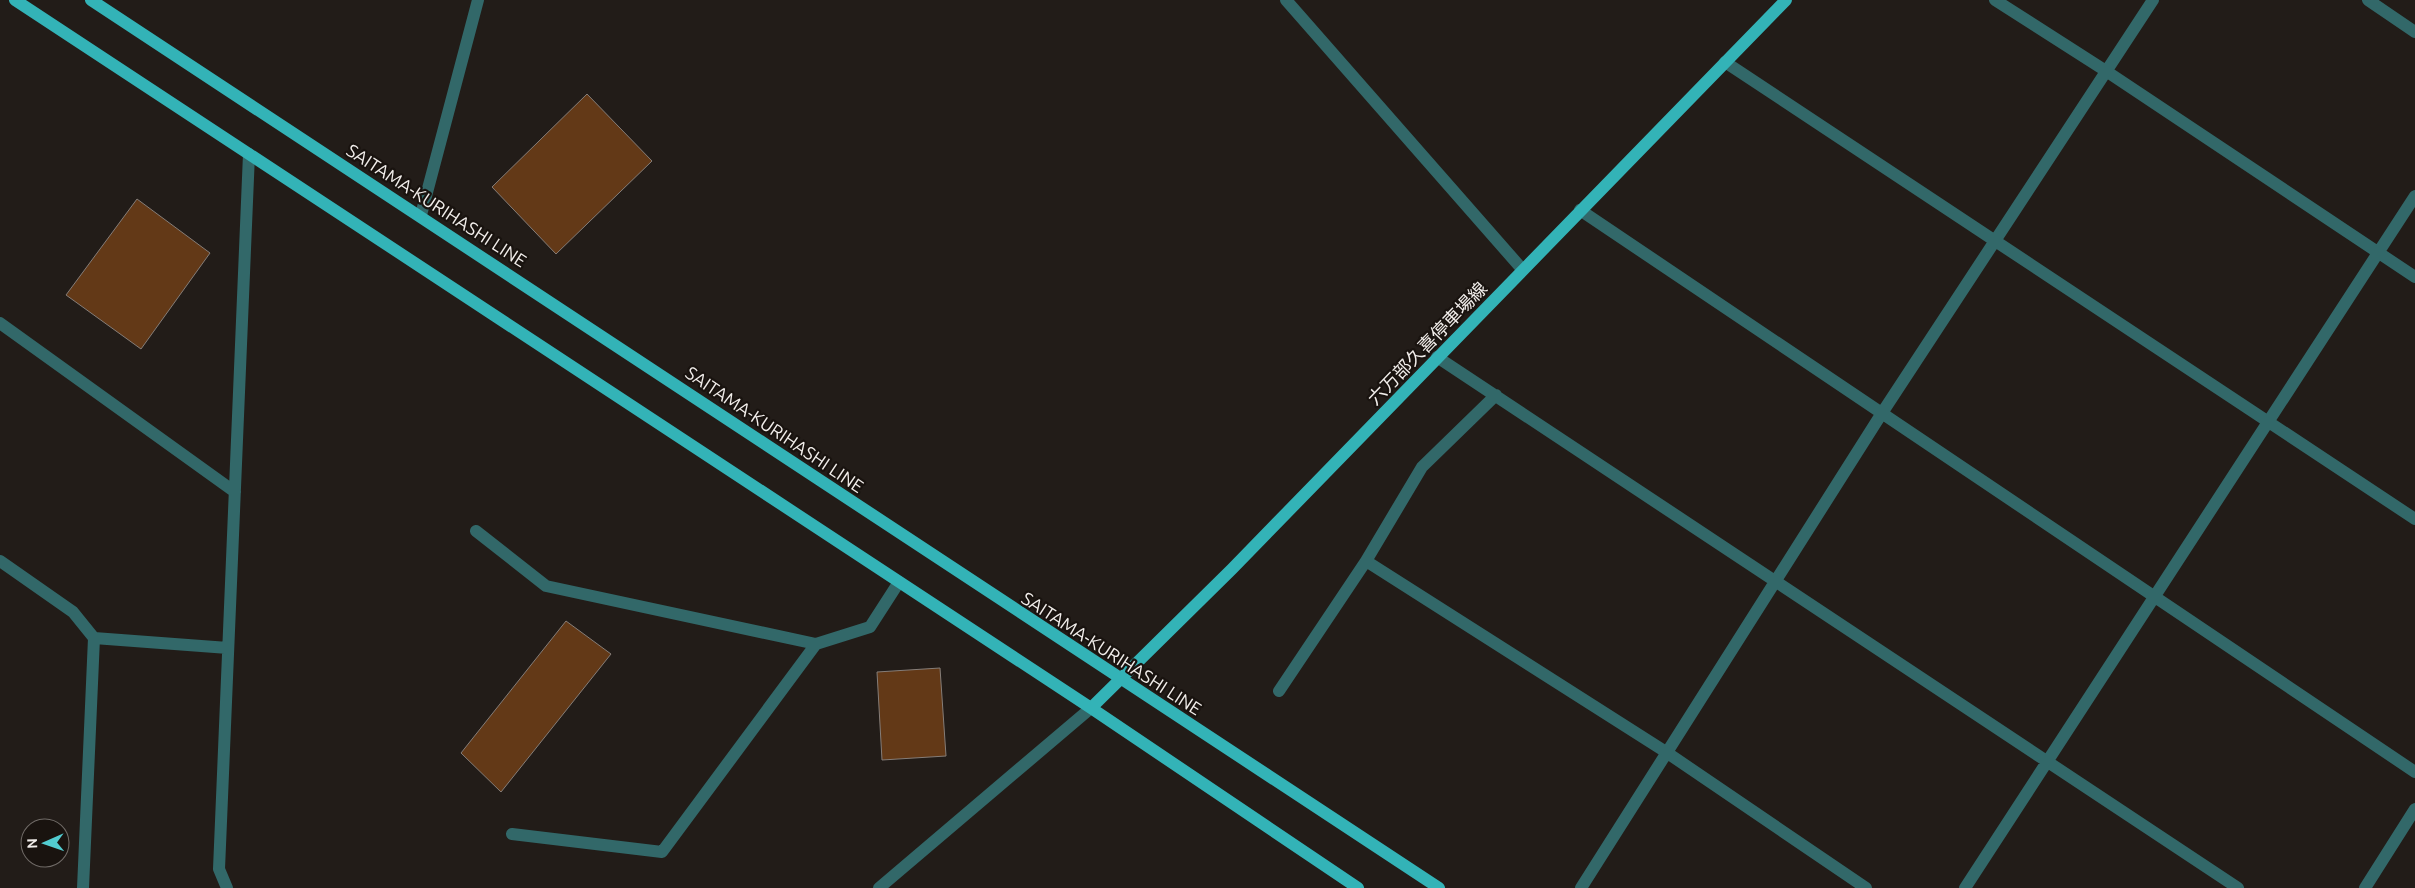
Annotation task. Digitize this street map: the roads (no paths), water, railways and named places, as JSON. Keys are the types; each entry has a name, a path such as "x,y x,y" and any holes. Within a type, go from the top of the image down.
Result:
{"main road":[{"path":"15,0 1091,708 1358,888"},
{"name":"SAITAMA-KURIHASHI LINE","path":"91,0 421,215 1120,681 1439,888"},
{"name":"六万部久喜停車場線","path":"1091,708 1120,681 1786,0"}],"street":[{"path":"421,215 478,0"},
{"path":"1286,0 1522,269"},
{"path":"1995,0 2106,71 2415,277"},
{"path":"1581,888 1882,413 2153,0"},
{"path":"2368,0 2415,32"},
{"path":"1725,62 2415,519"},
{"path":"227,888 219,869 248,154"},
{"path":"1966,888 2415,196"},
{"path":"1580,210 2415,772"},
{"path":"0,323 235,492"},
{"path":"1437,357 2238,888"},
{"path":"1279,691 1366,561 1422,467 1496,395"},
{"path":"476,531 546,586 816,644 870,627 899,582"},
{"path":"0,561 73,612 94,638 84,888"},
{"path":"1366,561 1666,752 1866,888"},
{"path":"94,638 228,648"},
{"path":"512,834 662,852 816,644"},
{"path":"879,888 1091,708"},
{"path":"2365,888 2415,809"}]}
